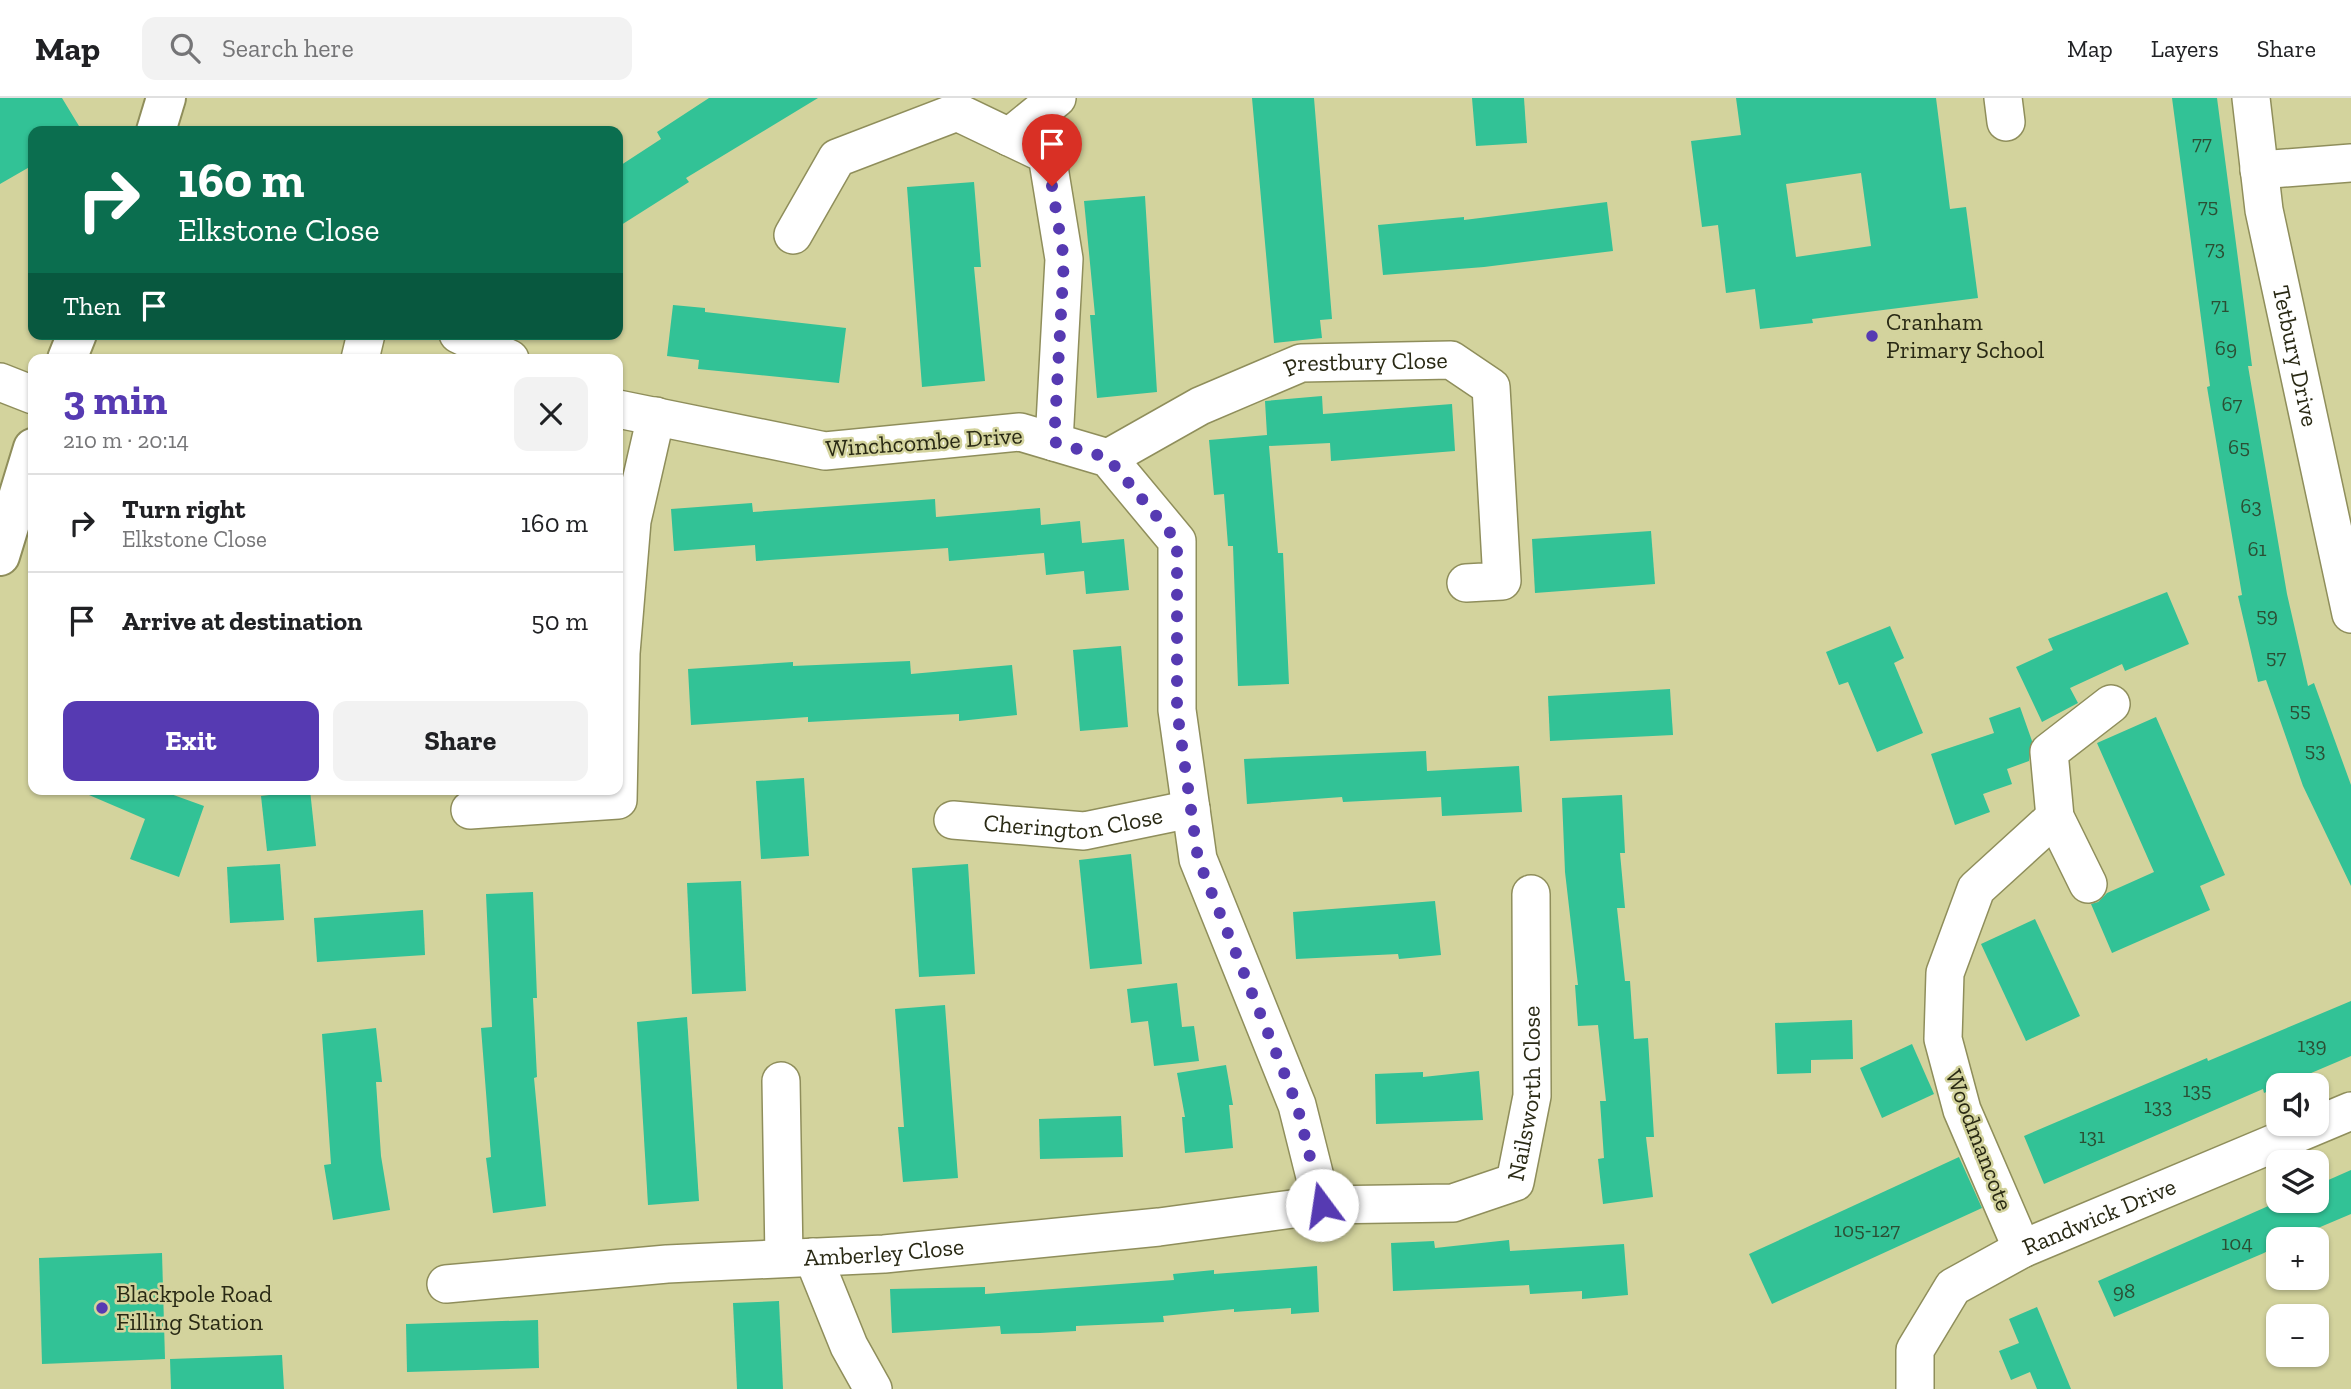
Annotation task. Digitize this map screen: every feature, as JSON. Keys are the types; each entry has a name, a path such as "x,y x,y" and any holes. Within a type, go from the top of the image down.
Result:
{"main road":[{"path":"158,126 166,98"},
{"path":"0,556 28,464"}],"street":[{"path":"1009,137 1057,98"},
{"name":"Tetbury Drive","path":"2251,98 2264,211 2351,614"},
{"path":"793,235 837,158 957,112 1047,155 1064,259 1054,442"},
{"path":"2259,170 2351,163"},
{"path":"470,340 500,354"},
{"name":"Prestbury Close","path":"1108,458 1200,406 1301,363 1451,360 1491,387 1495,430 1502,582 1466,583"},
{"path":"0,382 28,393"},
{"name":"Winchcombe Drive","path":"623,410 825,452 1020,432 1108,458"},
{"path":"623,629 632,521 656,416"},
{"path":"1108,458 1177,541 1177,710 1198,859 1297,1105 1322,1205"},
{"path":"2088,884 2054,817 2049,752 2111,704"},
{"path":"470,810 618,800 618,795"},
{"name":"Cherington Close","path":"953,820 1084,831 1191,809"},
{"name":"Woodmancote","path":"2022,1249 1962,1110 1943,1039 1945,973 1976,889 2054,817"},
{"name":"Nailsworth Close","path":"1322,1205 1452,1203 1515,1182 1532,1096 1531,894"},
{"path":"781,1081 799,1258 873,1389"},
{"name":"Randwick Drive","path":"1915,1389 1915,1350 1953,1287 2022,1249 2351,1111"},
{"name":"Amberley Close","path":"446,1284 667,1264 884,1254 1146,1229 1322,1205"}],"building":[{"path":"0,98 62,98 79,126 28,126 28,168 0,184"},
{"path":"709,98 818,98 686,178 689,182 623,224 623,164 661,139 657,132"},
{"path":"1252,98 1314,98 1332,319 1320,320 1322,338 1274,343"},
{"path":"1472,98 1524,98 1527,143 1476,146"},
{"path":"1736,98 1936,98 1950,209 1966,207 1978,298 1812,319 1813,323 1760,329 1755,289 1726,293 1718,225 1702,227 1691,141 1741,135","holes":["1861,173 1871,246 1796,257 1786,184"]},
{"path":"2172,98 2217,98 2252,366 2248,366 2287,594 2308,686 2314,683 2351,785 2351,886 2303,786 2266,680 2258,682 2238,596 2242,595 2207,387 2210,386"},
{"path":"974,182 981,267 974,267 985,381 922,387 907,187"},
{"path":"1145,196 1157,392 1097,398 1090,315 1095,315 1084,201"},
{"path":"1607,202 1613,251 1484,267 1383,275 1378,225 1464,217 1464,220"},
{"path":"673,305 705,308 705,312 846,328 839,383 698,369 699,360 667,356"},
{"path":"1322,396 1323,414 1452,404 1455,451 1331,461 1330,443 1269,446 1278,553 1283,553 1289,684 1238,686 1233,546 1228,546 1224,494 1214,495 1209,440 1267,435 1265,401"},
{"path":"935,499 936,517 1040,508 1041,525 1080,521 1082,543 1124,539 1129,590 1086,594 1084,571 1046,575 1044,553 949,561 948,548 756,561 755,545 674,551 671,509 752,503 753,512"},
{"path":"1651,531 1655,584 1535,593 1532,539"},
{"path":"2167,592 2189,644 2125,671 2122,664 2070,688 2078,703 2042,722 2016,667 2053,650 2048,639"},
{"path":"1890,626 1904,658 1894,663 1923,733 1877,752 1848,682 1839,685 1826,652"},
{"path":"1121,646 1128,727 1080,731 1073,650"},
{"path":"910,661 911,674 1012,665 1017,715 959,721 959,714 808,722 808,717 691,725 688,669 793,662 793,666"},
{"path":"1670,689 1673,735 1550,741 1548,696"},
{"path":"2020,707 2032,741 2029,761 2007,769 2012,784 1983,794 1990,812 1955,825 1931,754 1994,733 1989,718"},
{"path":"2156,717 2225,875 2200,886 2210,910 2112,953 2091,904 2098,902 2107,893 2154,872 2097,743"},
{"path":"1426,751 1427,771 1519,766 1522,812 1442,816 1441,797 1343,802 1342,797 1247,804 1244,759"},
{"path":"804,778 809,856 761,859 756,781"},
{"path":"89,795 174,795 204,806 179,877 130,859 145,819"},
{"path":"311,795 316,846 267,851 261,796"},
{"path":"1622,795 1625,853 1620,853 1625,908 1617,908 1625,981 1630,981 1634,1039 1648,1038 1654,1137 1646,1137 1653,1197 1603,1204 1598,1159 1604,1158 1600,1101 1606,1101 1598,1025 1578,1026 1575,985 1578,985 1565,872 1562,798"},
{"path":"1131,854 1142,964 1090,969 1079,860"},
{"path":"280,864 284,920 230,923 227,867"},
{"path":"968,864 975,974 919,977 912,868"},
{"path":"741,881 746,991 692,994 687,883"},
{"path":"533,892 537,998 533,998 537,1077 534,1078 546,1206 493,1213 486,1158 491,1157 481,1028 492,1027 486,894"},
{"path":"1435,901 1441,955 1399,959 1398,954 1296,959 1293,912"},
{"path":"423,910 425,955 317,962 314,918"},
{"path":"2035,919 2080,1016 2026,1041 1981,944"},
{"path":"1177,983 1182,1027 1194,1026 1199,1061 1154,1066 1148,1021 1131,1023 1127,989"},
{"path":"2351,1001 2351,1056 2311,1073 2266,1073 2266,1092 2263,1089 2044,1184 2024,1136 2207,1058 2208,1061"},
{"path":"945,1005 958,1178 903,1182 898,1127 904,1127 895,1009"},
{"path":"687,1017 699,1201 648,1205 637,1022"},
{"path":"1852,1020 1853,1059 1811,1060 1811,1073 1777,1074 1775,1023"},
{"path":"376,1028 382,1082 376,1082 381,1156 390,1210 333,1220 324,1165 331,1164 322,1034"},
{"path":"1912,1044 1934,1094 1882,1118 1860,1068"},
{"path":"1226,1065 1233,1105 1229,1105 1233,1148 1185,1153 1182,1117 1185,1117 1177,1073"},
{"path":"1479,1071 1483,1120 1376,1124 1375,1074 1423,1072 1423,1077"},
{"path":"1121,1116 1123,1157 1040,1159 1039,1119"},
{"path":"1959,1157 1982,1208 1772,1304 1749,1254"},
{"path":"2351,1170 2351,1214 2320,1227 2266,1227 2266,1252 2114,1317 2098,1281 2266,1207 2266,1213 2329,1213 2329,1180"},
{"path":"1509,1240 1510,1251 1624,1244 1628,1295 1582,1299 1582,1291 1530,1294 1529,1285 1393,1291 1391,1243 1434,1241 1435,1248"},
{"name":"Blackpole Road Filling Station","path":"162,1253 165,1359 42,1364 39,1258"},
{"path":"1317,1266 1319,1312 1291,1314 1291,1308 1234,1312 1234,1309 1163,1316 1164,1322 1076,1326 1076,1331 1040,1333 1001,1334 1000,1326 892,1333 890,1289 985,1287 985,1294 1174,1280 1173,1274 1214,1270 1214,1274"},
{"path":"779,1301 783,1389 737,1389 733,1303"},
{"path":"2037,1307 2071,1389 2037,1389 2030,1372 2011,1380 1999,1351 2019,1343 2009,1319"},
{"path":"538,1320 539,1368 407,1372 406,1324"},
{"path":"282,1355 284,1389 171,1389 170,1359"}],"place":[{"name":"Cranham Primary School","path":"1872,336"},
{"name":"Blackpole Road Filling Station","path":"102,1308"}],"route":[{"path":"1052,186 1064,259 1054,442 1108,458 1177,541 1177,710 1198,859 1297,1105 1322,1205"}]}
